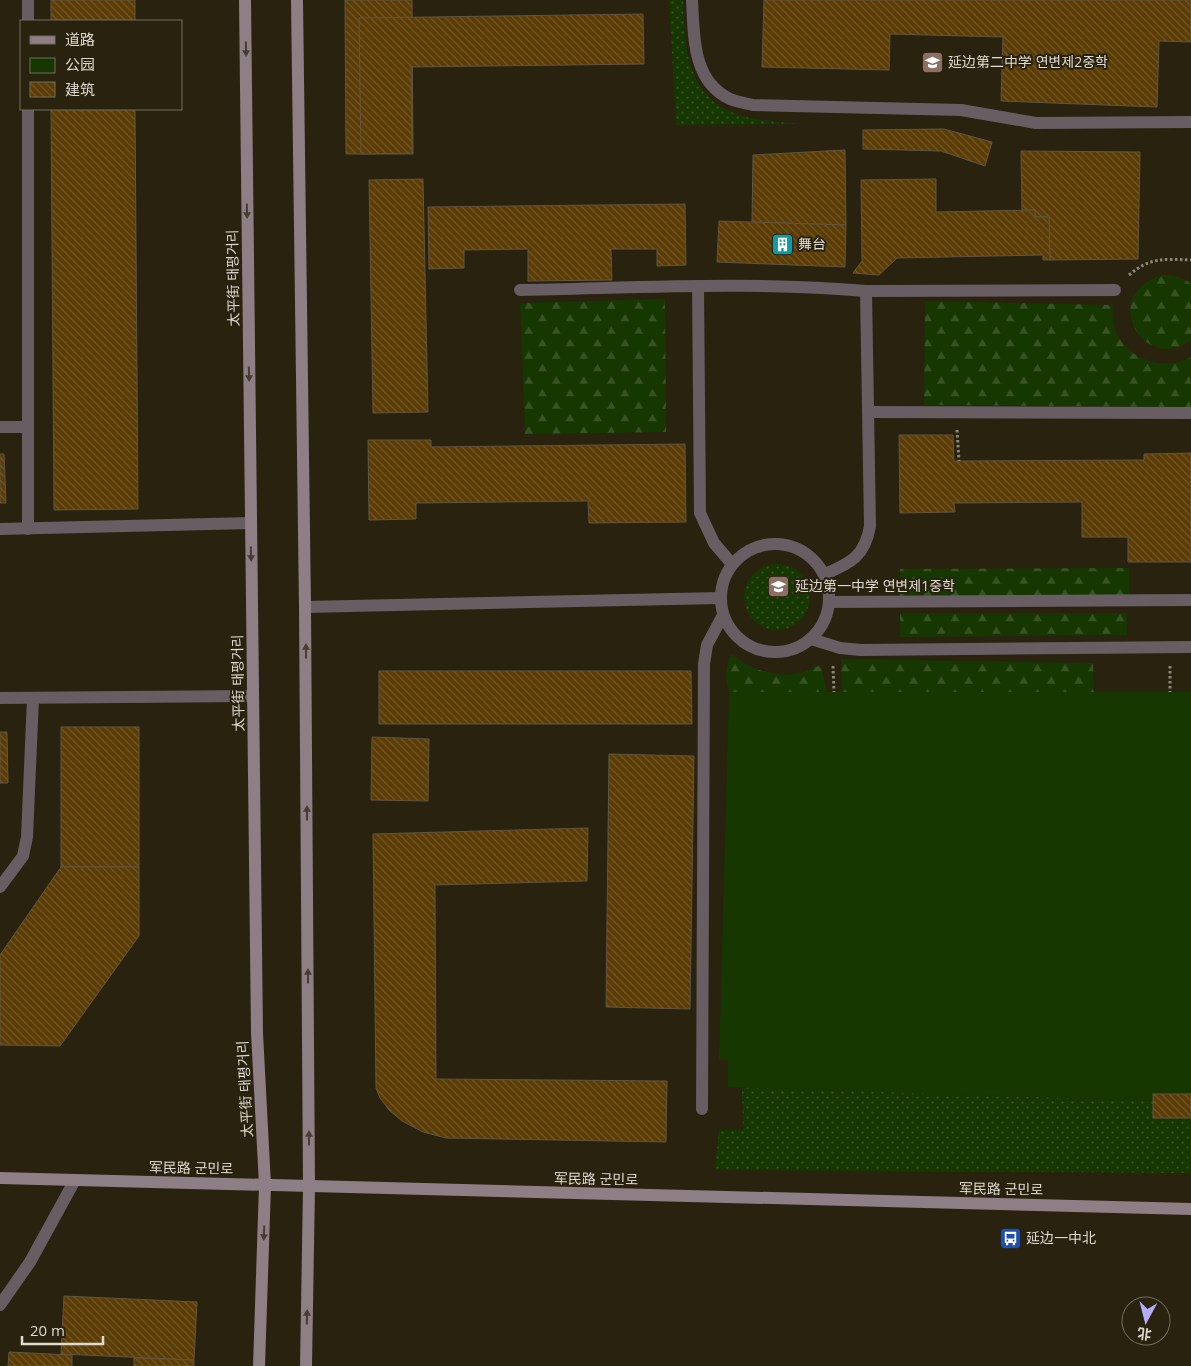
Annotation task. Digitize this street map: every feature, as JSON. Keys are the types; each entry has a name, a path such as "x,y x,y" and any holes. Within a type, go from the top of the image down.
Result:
{"main road":[{"name":"太平街 태평거리","path":"245,0 256,1033 265,1185 259,1366"},
{"path":"297,0 305,607 309,1187 306,1366"},
{"name":"军民路 군민로","path":"0,1178 1191,1209"}],"street":[{"path":"28,0 28,20"},
{"path":"692,0 695,47 702,70 712,86 730,99 753,104 961,110 1036,124 1191,122"},
{"path":"28,110 28,528"},
{"path":"520,290 698,286 824,287 866,291 1115,290"},
{"path":"698,286 700,513 714,543 732,564"},
{"path":"825,574 843,566 858,556 867,541 870,526 866,291"},
{"path":"868,412 1191,412"},
{"path":"0,427 28,427"},
{"path":"0,529 251,523"},
{"path":"763,544 782,544 799,548 814,559 825,574 830,592 829,610 822,626 811,639 796,649 778,652 761,650 745,643 732,631 723,615 720,598 723,580 732,564 746,551 763,544"},
{"path":"305,607 720,598"},
{"path":"829,602 1191,600"},
{"path":"702,1109 704,664 707,645 723,615"},
{"path":"811,639 840,648 861,650 1191,647"},
{"path":"0,698 253,696"},
{"path":"0,887 23,856 27,837 33,698"},
{"path":"0,1305 30,1262 75,1180"}],"path":[{"path":"1115,290 1140,265 1171,259 1191,260"},
{"path":"956,412 959,461"},
{"path":"1170,661 1170,692"}],"green space":[{"path":"669,0 683,0 685,36 692,68 708,96 721,107 739,115 760,120 796,124 676,125"},
{"path":"1162,275 1177,276 1191,284 1191,340 1175,348 1159,348 1145,341 1135,329 1130,315 1132,300 1142,286"},
{"path":"665,299 666,432 525,434 520,303"},
{"path":"925,301 1113,305 1113,323 1118,337 1134,354 1157,363 1180,362 1191,357 1191,407 924,405"},
{"path":"770,564 784,564 796,569 805,578 810,590 808,610 801,621 784,630 770,630 758,625 749,616 744,604 744,590 749,578 758,569"},
{"path":"1129,568 1129,597 900,597 900,569"},
{"path":"900,613 1127,613 1127,635 900,637"},
{"path":"731,654 753,667 777,674 786,675 805,672 821,665 827,692 729,692 726,673"},
{"path":"841,659 1093,663 1094,692 842,692"},
{"path":"729,692 1191,692 1191,1102 728,1087 728,1060 719,1060"},
{"path":"742,1087 1191,1102 1191,1173 715,1170 719,1130 743,1130"}],"building":[{"path":"51,0 135,0 135,20 51,20"},
{"path":"345,0 412,0 413,154 346,154"},
{"path":"764,0 1191,0 1191,42 1159,41 1157,107 1001,101 1003,37 890,34 889,70 762,67"},
{"path":"643,14 644,64 411,67 412,153 361,154 359,18"},
{"path":"51,110 135,110 138,509 54,510"},
{"path":"944,129 992,142 985,166 941,151 863,149 863,130"},
{"path":"845,150 846,225 752,222 753,155"},
{"path":"1021,151 1140,152 1138,259 1050,260 1049,217 1035,217 1035,210 1022,210"},
{"path":"423,179 428,412 373,413 369,180"},
{"path":"936,179 936,212 1035,210 1035,217 1049,217 1050,260 1043,260 1043,255 897,258 879,275 853,273 862,261 861,180"},
{"path":"685,204 686,265 657,266 657,249 611,249 612,280 528,281 528,249 464,250 464,268 429,269 428,207"},
{"name":"舞台","path":"719,221 846,225 845,267 717,262"},
{"path":"899,435 953,435 954,461 1144,460 1144,454 1191,453 1191,562 1128,562 1128,537 1082,537 1082,502 954,503 955,512 900,513"},
{"path":"368,440 431,440 431,447 685,444 686,522 589,523 588,501 416,503 416,519 369,520"},
{"path":"0,454 4,454 6,503 0,503"},
{"path":"379,671 691,671 692,724 379,724"},
{"path":"61,727 139,727 139,867 61,867"},
{"path":"0,732 7,732 8,783 0,783"},
{"path":"372,737 429,739 428,801 371,800"},
{"path":"609,754 694,756 690,1009 606,1007"},
{"path":"588,828 587,881 435,885 436,1079 667,1081 666,1142 446,1138 423,1132 402,1121 389,1110 380,1098 376,1088 373,834"},
{"path":"61,867 139,867 139,936 60,1046 0,1045 0,955"},
{"path":"1153,1094 1191,1094 1191,1118 1153,1118"},
{"path":"64,1296 197,1302 194,1360 61,1354"},
{"path":"9,1352 72,1355 72,1366 8,1366"},
{"path":"134,1358 194,1360 194,1366 134,1366"}],"place":[{"name":"延边第二中学 연변제2중학","path":"932,62"},
{"name":"舞台","path":"782,244"},
{"name":"延边第一中学 연변제1중학","path":"779,586"},
{"name":"延边一中北","path":"1010,1238"}]}
